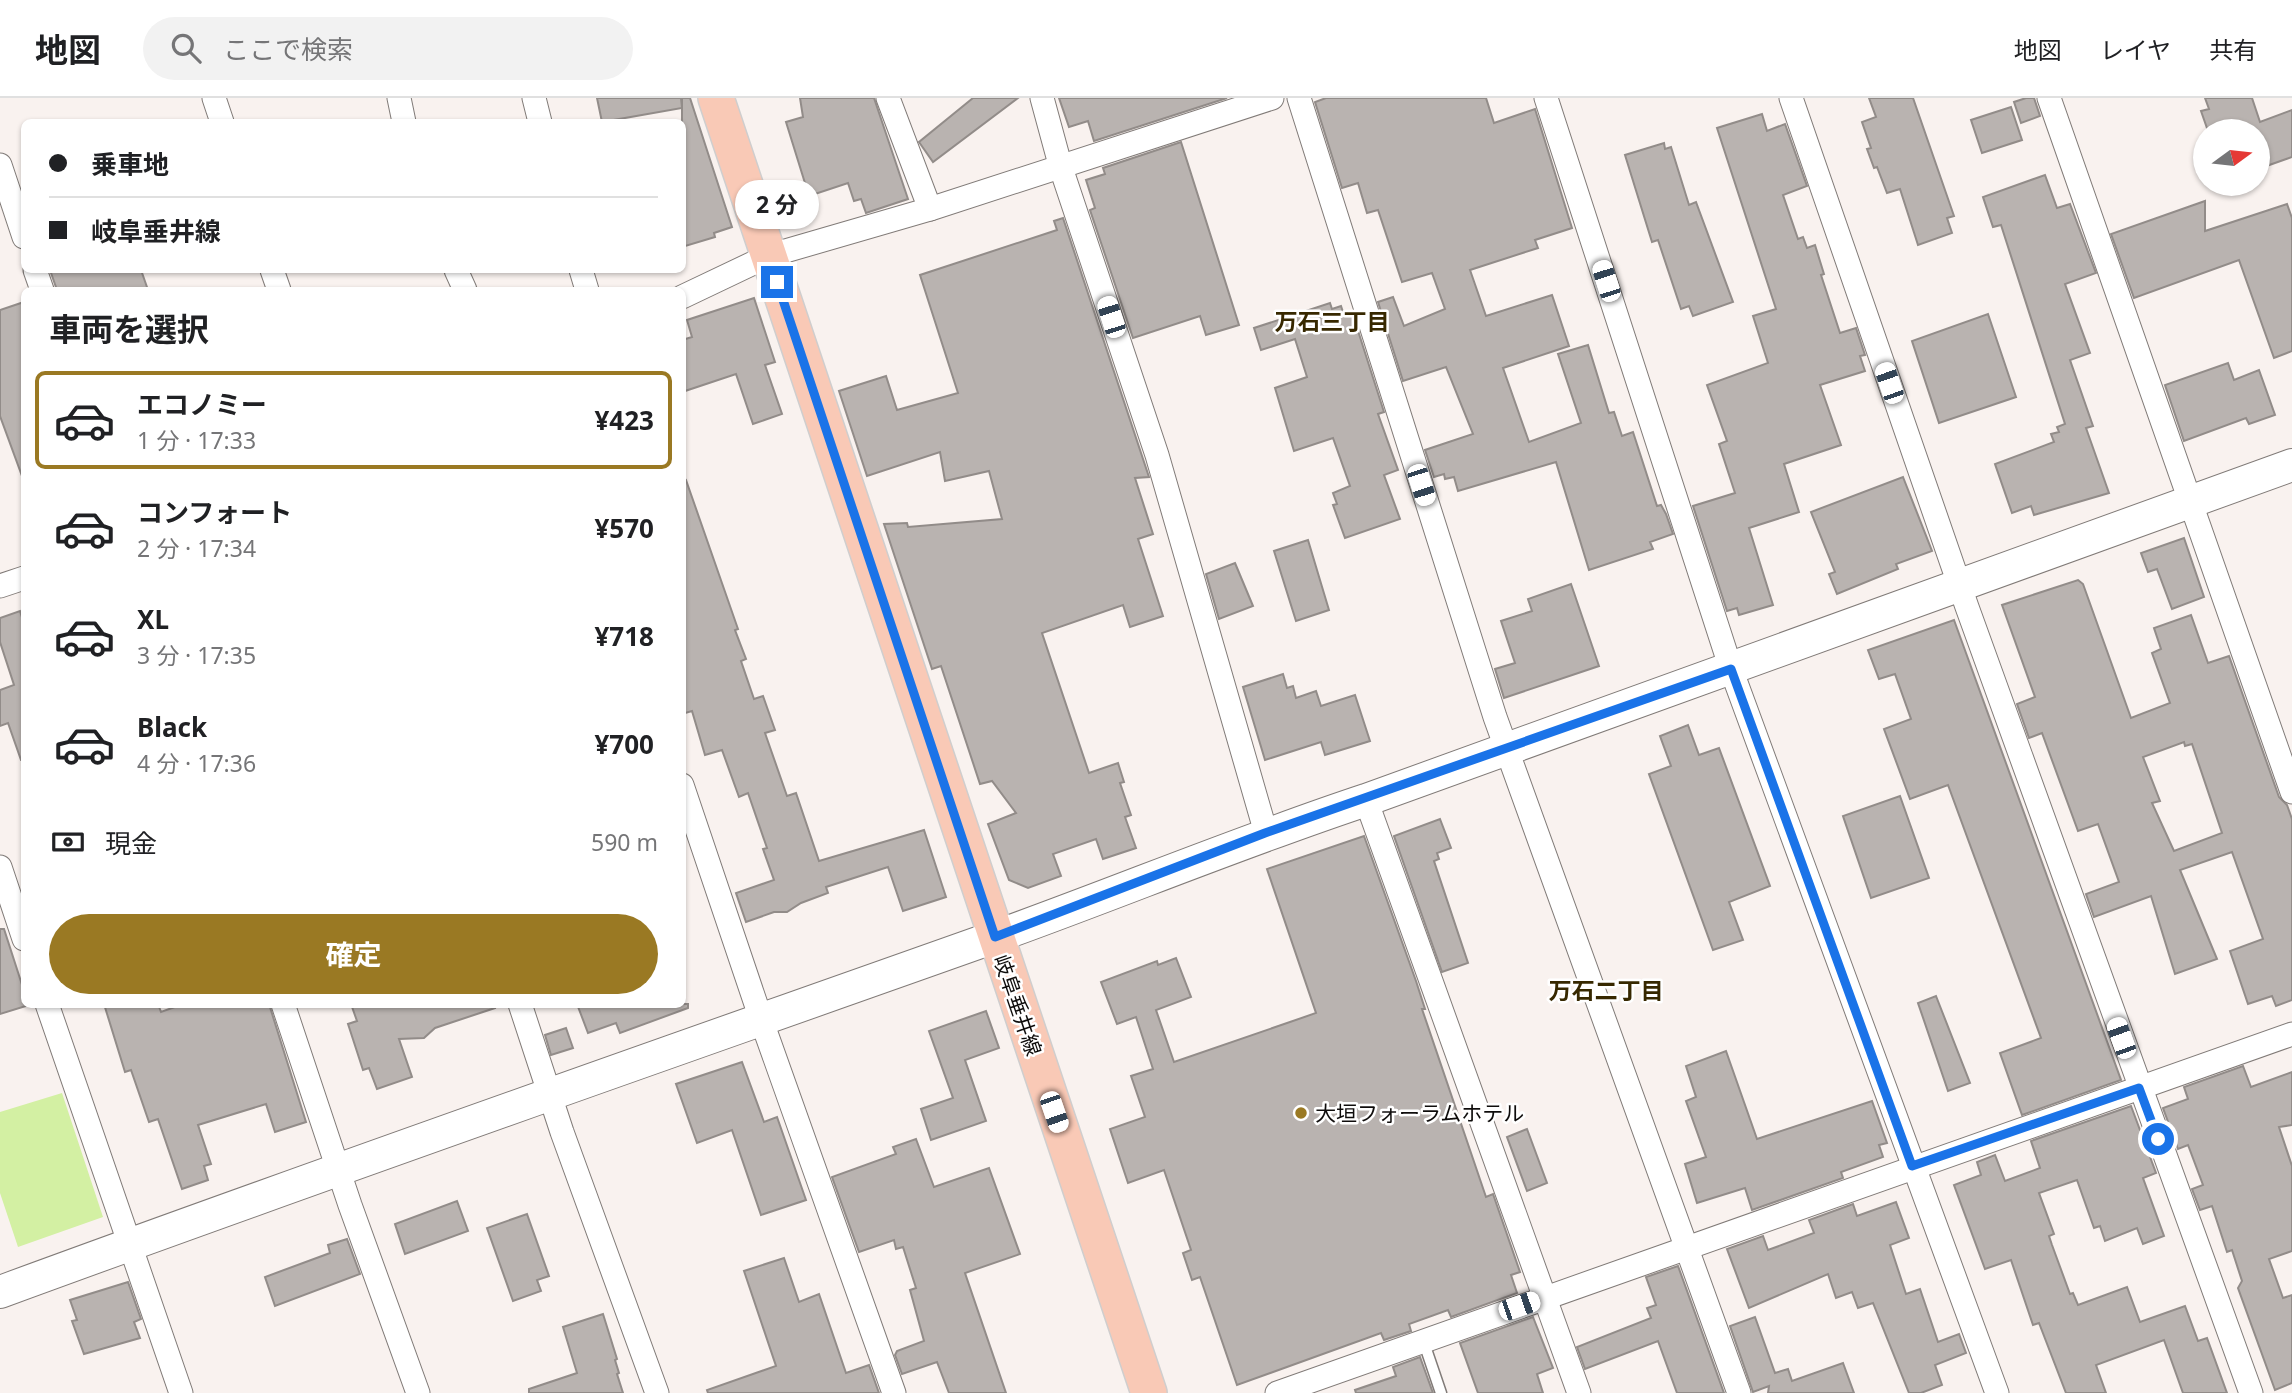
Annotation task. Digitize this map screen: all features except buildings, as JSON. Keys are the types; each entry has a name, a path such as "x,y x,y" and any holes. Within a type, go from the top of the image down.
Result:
{"main road":[{"name":"岐阜垂井線","path":"716,98 1149,1393"}],"street":[{"path":"214,98 221,119"},
{"path":"399,98 403,119"},
{"path":"534,98 539,119"},
{"path":"888,98 930,209"},
{"path":"1042,98 1061,168 1157,455 1265,833"},
{"path":"686,295 768,256 1061,168 1272,98"},
{"path":"1299,98 1507,750 1739,1393"},
{"path":"1546,98 1731,669 1997,1393"},
{"path":"1791,98 1959,586 2251,1393"},
{"path":"2049,98 2292,792"},
{"path":"0,165 21,228"},
{"path":"0,1292 550,1092 995,937 1265,833 1507,750 2292,465"},
{"path":"0,586 21,579"},
{"path":"686,797 761,1019 894,1393"},
{"path":"1366,800 1579,1393"},
{"path":"0,867 21,930"},
{"path":"48,1008 127,1245 181,1393"},
{"path":"284,1008 418,1393"},
{"path":"521,1008 657,1393"},
{"path":"1277,1393 1320,1386 1423,1340 2292,1034"}],"lane":[{"path":"1423,1340 1441,1393"}],"green space":[{"path":"62,1093 103,1217 18,1247 0,1193 0,1112"}],"place":[{"name":"大垣フォーラムホテル","path":"1301,1113"}],"district":[{"name":"万石三丁目","path":"1332,321"},
{"name":"万石二丁目","path":"1606,990"}],"route":[{"path":"777,282 995,937 1265,833 1366,800 1731,669 1912,1166 2139,1088 2158,1139"}]}
